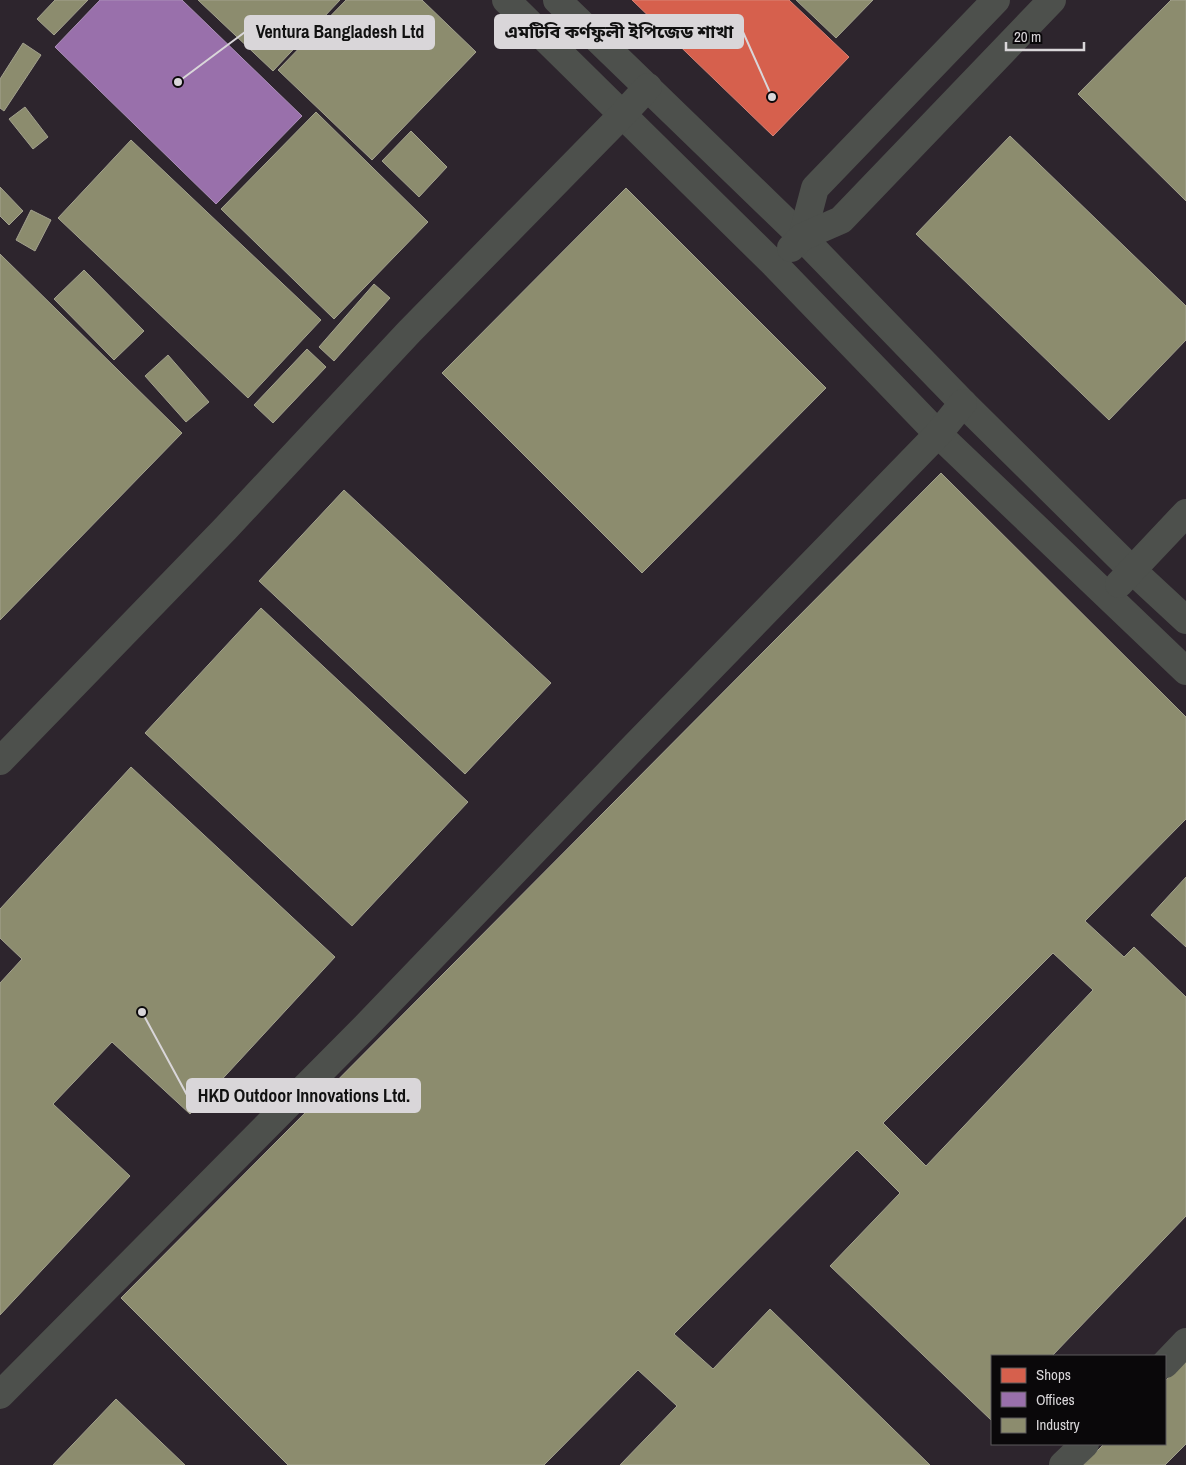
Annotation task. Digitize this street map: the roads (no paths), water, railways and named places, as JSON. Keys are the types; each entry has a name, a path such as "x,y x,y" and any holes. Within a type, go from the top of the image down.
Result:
{"street":[{"path":"506,0 774,264 938,434 1186,671"},
{"path":"557,0 802,237 963,403 1132,570 1186,620"},
{"path":"802,237 815,188 996,0"},
{"path":"774,264 802,237 841,220 1052,0"},
{"path":"0,761 225,529 409,332 648,87"},
{"path":"0,1395 372,1020 630,750 938,434 963,403"},
{"path":"1108,596 1186,513"},
{"path":"1166,1363 1186,1342"},
{"path":"1063,1465 1084,1445"}],"place":[{"name":"Ventura Bangladesh Ltd","path":"178,82"},
{"name":"এমটিবি কর্ণফুলী ইপিজেড শাখা","path":"772,97"},
{"name":"HKD Outdoor Innovations Ltd.","path":"142,1012"}]}
